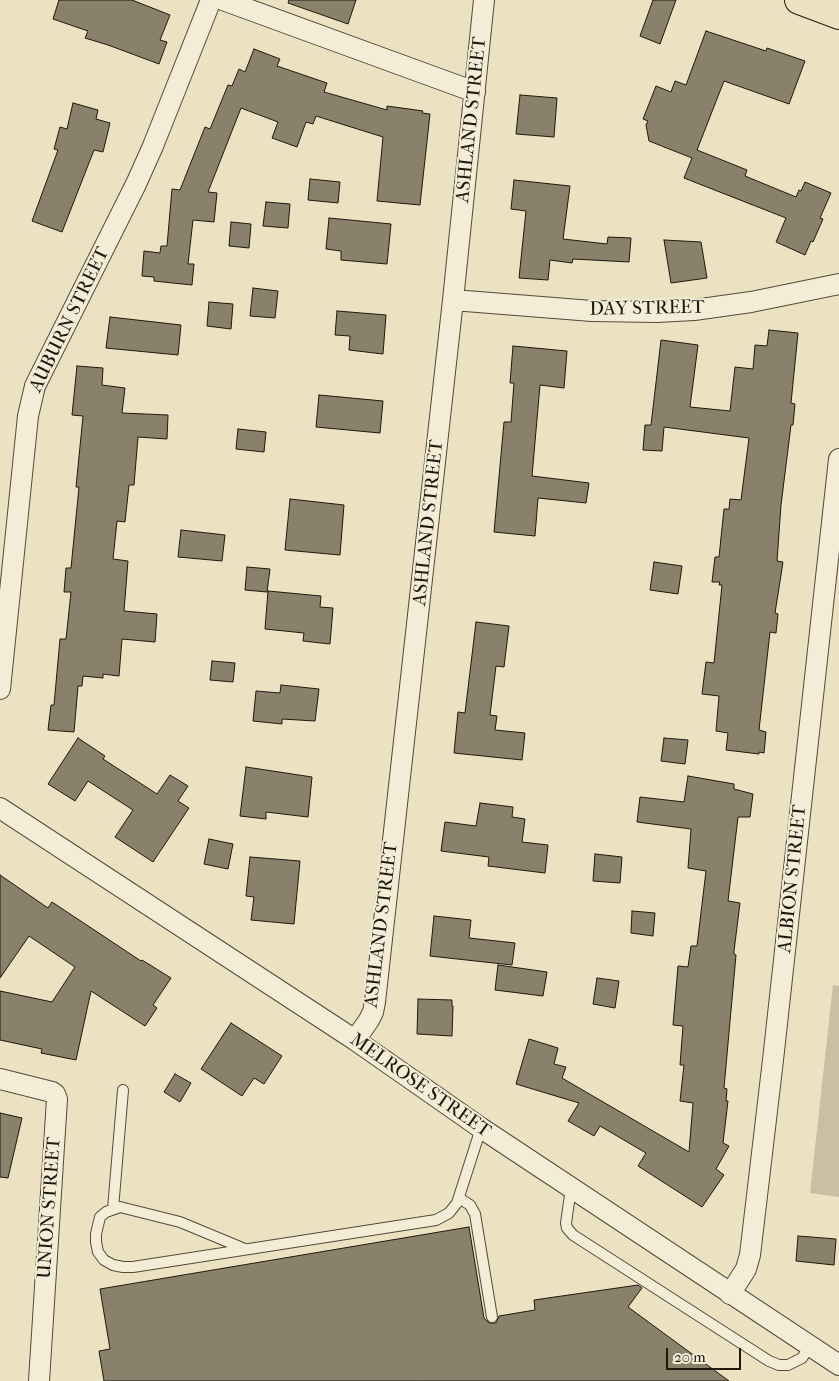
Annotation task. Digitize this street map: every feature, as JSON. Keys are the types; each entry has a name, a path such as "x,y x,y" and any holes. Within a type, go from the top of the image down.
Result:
{"main road":[{"path":"799,0 839,16"}],"street":[{"name":"AUBURN STREET","path":"0,689 28,416 33,393 41,372 136,184 211,0"},
{"path":"223,0 475,92"},
{"name":"ASHLAND STREET","path":"355,1040 374,1012 453,300 484,0"},
{"name":"DAY STREET","path":"453,300 592,311 657,312 694,310 752,302 839,284"},
{"name":"ALBION STREET","path":"730,1294 746,1269 750,1255 839,459"},
{"name":"MELROSE STREET","path":"0,808 355,1040 481,1128 839,1365"},
{"name":"UNION STREET","path":"0,1078 52,1092 57,1099 39,1381"}],"lane":[{"path":"113,1209 123,1090"},
{"path":"245,1249 180,1222 128,1208 113,1209 106,1212 100,1218 96,1234 98,1252 104,1260 113,1265 133,1267 436,1220 452,1211 459,1198 481,1128"},
{"path":"571,1188 566,1223 567,1228 573,1235 769,1361 779,1365 788,1365 802,1358 810,1346"},
{"path":"459,1198 470,1205 476,1214 492,1317"}],"shaded area":[{"path":"833,985 839,986 839,1197 810,1193"}],"building":[{"path":"59,0 132,0 170,15 160,40 167,42 159,64 85,38 88,31 53,19"},
{"path":"289,0 356,0 348,24 288,3"},
{"path":"653,0 676,0 660,44 640,36"},
{"path":"706,31 766,51 767,48 805,61 789,104 724,81 697,150 747,170 745,176 796,197 805,182 831,193 820,218 823,219 805,255 776,242 786,218 684,178 692,158 649,141 646,125 648,121 643,119 656,86 671,92 675,81 686,85"},
{"path":"254,49 280,59 277,66 327,83 324,92 387,110 387,106 423,111 422,113 430,114 420,205 377,201 383,137 316,116 313,124 306,122 297,147 272,138 278,122 241,108 208,192 217,193 214,222 193,220 188,264 194,264 192,285 154,281 154,277 142,276 144,251 160,253 161,246 167,246 172,189 180,190 205,127 210,129 228,85 232,86 239,69 245,72"},
{"path":"520,95 557,98 554,137 516,134"},
{"path":"73,103 98,110 96,119 110,123 103,152 94,150 62,232 32,221 58,150 54,149 60,127 67,129"},
{"path":"310,179 340,182 338,203 308,200"},
{"path":"514,180 570,186 563,239 607,244 608,237 631,238 629,262 573,259 572,263 550,260 548,280 519,278 526,211 511,209"},
{"path":"266,202 290,204 288,228 263,226"},
{"path":"329,218 391,224 387,264 341,260 341,251 326,249"},
{"path":"231,222 251,224 249,248 229,246"},
{"path":"664,240 701,242 707,278 671,283"},
{"path":"253,288 278,291 275,318 250,316"},
{"path":"209,302 233,304 231,329 207,326"},
{"path":"337,311 386,315 383,354 349,350 350,336 335,335"},
{"path":"110,317 181,325 178,355 106,348"},
{"path":"769,330 798,333 791,403 795,404 781,505 777,561 783,562 775,613 778,614 776,633 770,632 759,730 766,732 764,753 759,752 759,754 726,750 728,733 716,731 719,696 702,694 706,662 714,663 722,585 719,585 720,582 712,582 715,557 719,557 724,509 729,509 730,499 741,500 749,438 664,427 662,451 643,450 645,425 651,425 661,340 698,345 690,407 730,411 735,367 753,369 755,345 767,346"},
{"path":"513,346 567,351 564,388 540,385 532,476 589,483 586,503 538,498 535,536 494,532 504,422 511,422 514,383 510,383"},
{"path":"77,366 103,368 102,385 125,388 122,413 168,415 167,439 138,437 134,485 129,485 125,522 117,521 113,559 128,561 124,611 157,614 155,642 122,639 119,676 103,674 103,678 83,676 82,686 78,686 74,732 48,730 51,705 54,705 60,639 66,639 71,592 64,592 66,568 71,568 79,487 76,487 83,416 72,415"},
{"path":"319,395 383,401 380,433 316,427"},
{"path":"238,429 266,432 264,452 236,449"},
{"path":"290,499 344,505 340,555 285,550"},
{"path":"181,530 225,535 222,561 178,557"},
{"path":"654,562 682,566 678,594 650,590"},
{"path":"247,567 270,569 267,592 245,590"},
{"path":"268,591 321,596 320,607 333,608 330,644 303,641 304,633 265,629"},
{"path":"476,622 509,626 504,667 496,666 490,715 497,716 495,730 525,733 522,760 454,753 458,712 465,713"},
{"path":"212,661 235,663 233,682 210,680"},
{"path":"281,685 319,689 315,721 282,719 282,724 253,721 256,691 280,693"},
{"path":"78,738 105,756 103,759 157,794 170,775 188,786 178,801 189,808 153,862 115,837 133,810 88,781 75,801 48,784"},
{"path":"664,738 688,740 685,764 661,761"},
{"path":"246,767 312,777 308,817 266,812 266,819 240,816"},
{"path":"688,776 734,784 734,789 753,794 750,817 738,817 728,901 740,903 734,951 736,955 724,1088 727,1089 726,1101 728,1101 723,1143 729,1146 716,1169 724,1175 702,1207 638,1166 646,1153 600,1126 594,1136 568,1121 579,1103 516,1084 529,1039 558,1048 554,1064 566,1067 562,1078 689,1152 693,1103 680,1101 684,1065 680,1065 683,1026 673,1025 678,966 688,967 691,946 697,946 706,871 688,868 691,829 637,822 640,797 684,802"},
{"path":"480,803 513,807 512,817 525,819 522,842 548,845 545,873 488,866 489,857 441,851 445,822 476,826"},
{"path":"209,839 233,844 228,869 204,864"},
{"path":"595,854 622,857 620,883 593,881"},
{"path":"250,857 300,861 294,924 251,920 254,897 246,896"},
{"path":"0,875 48,908 52,902 141,961 171,978 153,1005 157,1008 145,1026 91,991 76,1060 41,1053 42,1049 0,1040 0,991 52,1002 75,967 29,936 0,978"},
{"path":"632,911 655,913 653,936 631,933"},
{"path":"434,916 471,920 469,938 515,943 512,965 430,956"},
{"path":"498,965 547,972 543,996 495,990"},
{"path":"597,978 619,981 615,1008 593,1004"},
{"path":"418,999 452,1000 452,1036 417,1034"},
{"path":"231,1023 282,1056 264,1084 254,1078 242,1096 201,1069"},
{"path":"175,1074 191,1083 180,1102 164,1092"},
{"path":"0,1113 22,1118 8,1178 0,1177"},
{"path":"469,1227 484,1318 489,1323 496,1323 499,1316 535,1310 534,1300 638,1285 642,1288 628,1307 729,1381 104,1381 99,1351 110,1349 100,1289"},
{"path":"798,1236 836,1239 834,1265 796,1261"}]}
